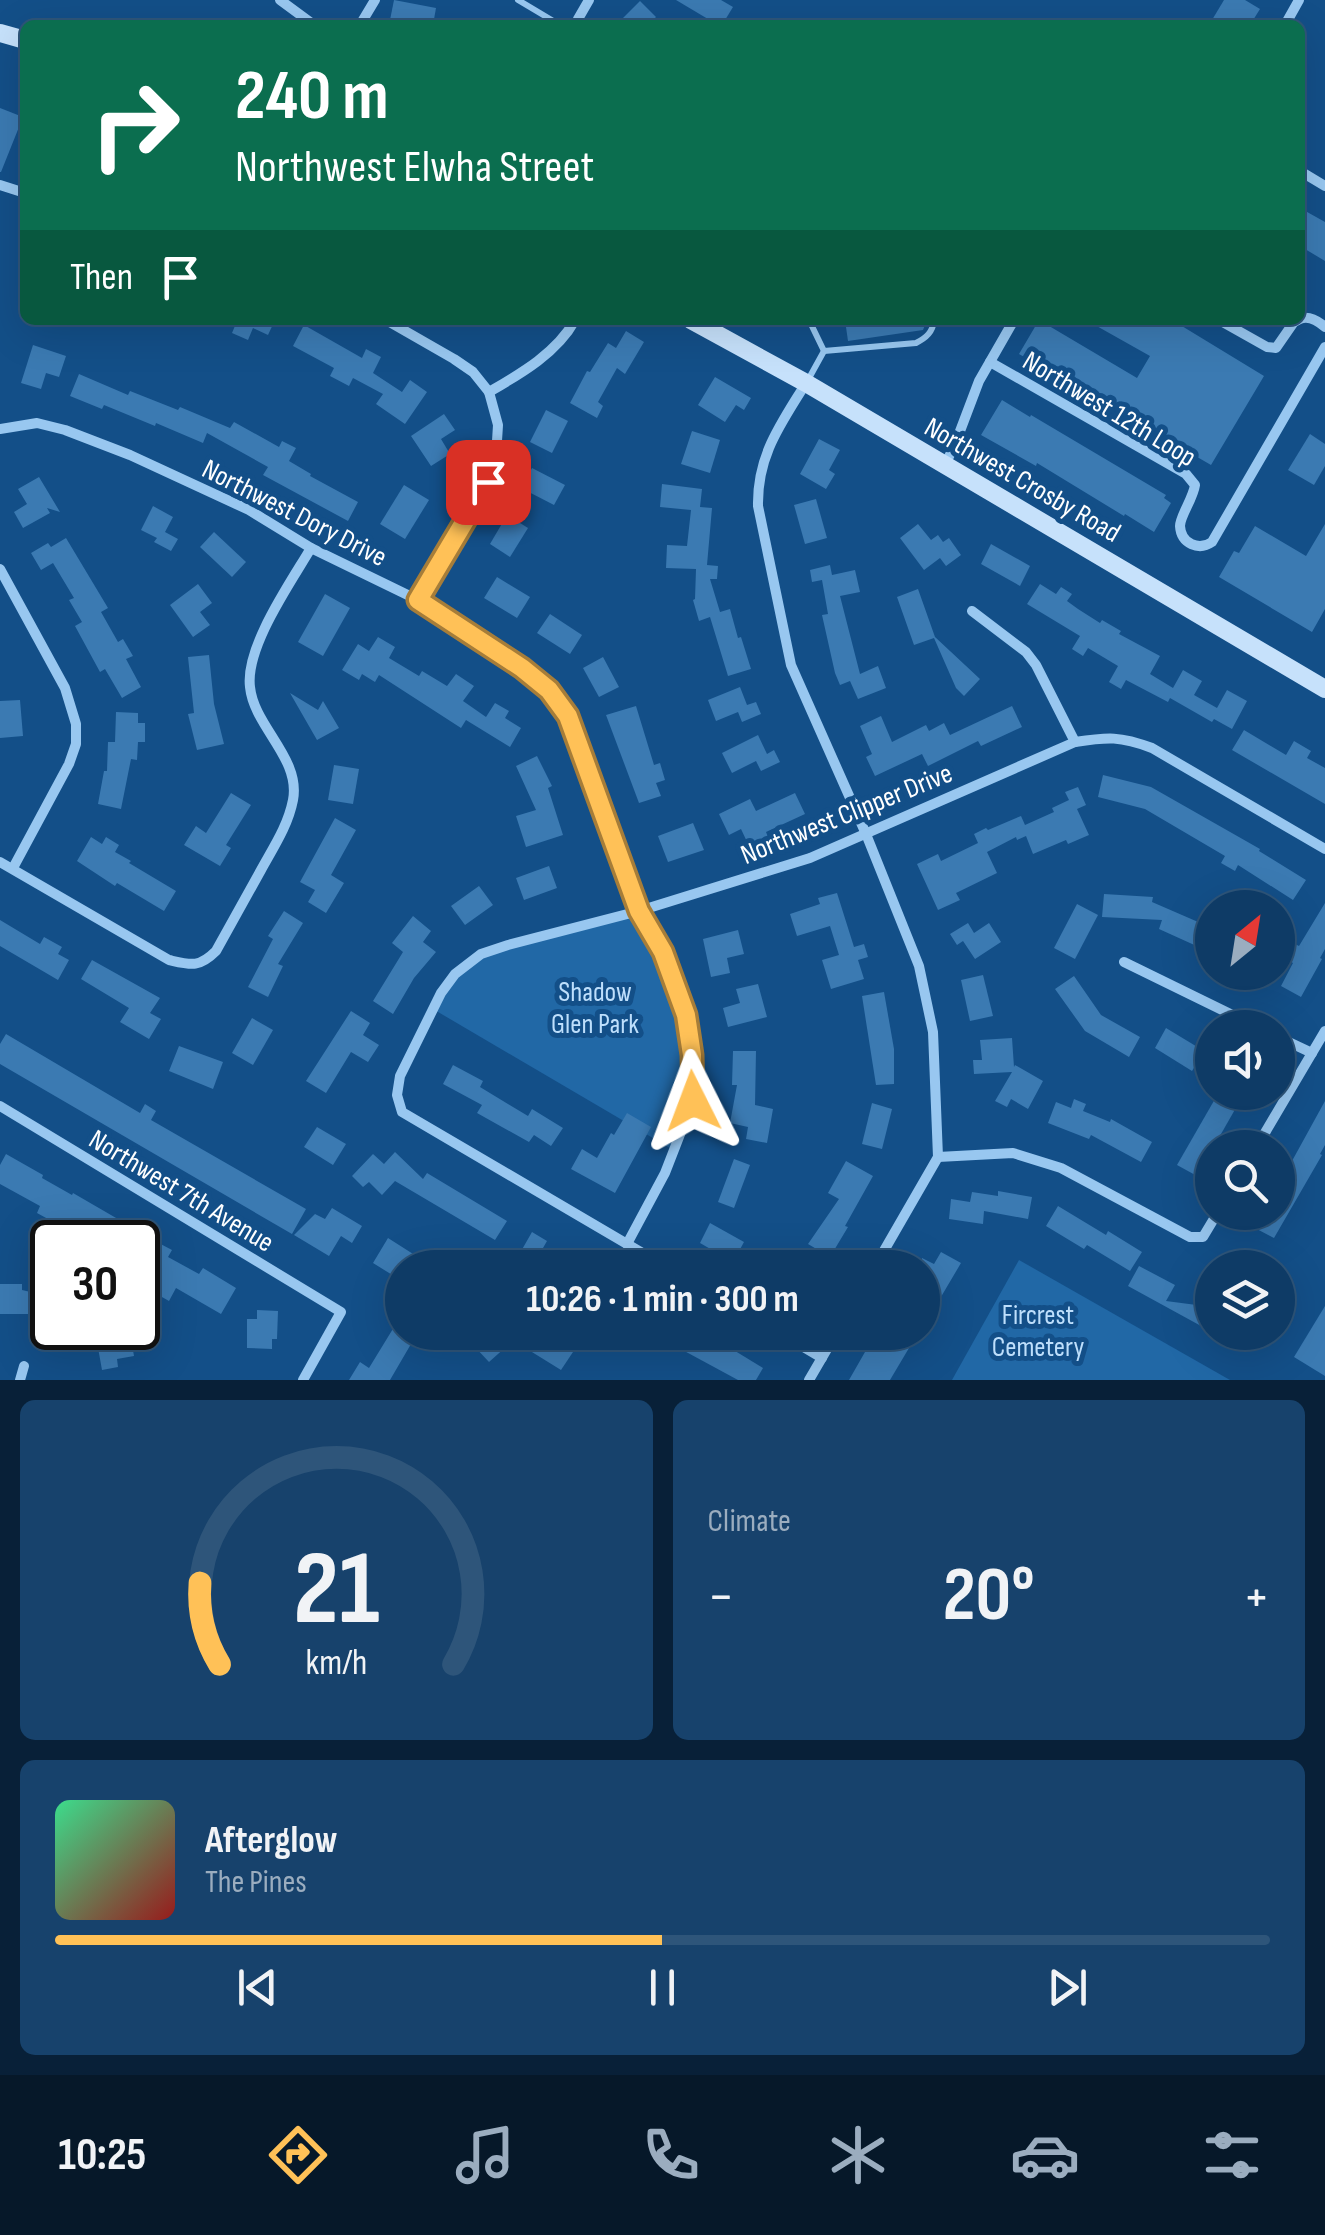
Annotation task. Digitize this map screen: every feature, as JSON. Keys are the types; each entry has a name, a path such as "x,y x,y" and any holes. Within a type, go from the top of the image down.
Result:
{"street":[{"path":"280,0 307,20"},
{"path":"395,325 473,372 489,392 498,425 496,457 488,482 418,600"},
{"path":"489,392 533,364 571,325"},
{"name":"Northwest Crosby Road","path":"700,325 806,383 1325,688"},
{"path":"944,466 968,408 1011,325"},
{"path":"1228,325 1266,347 1276,348 1292,325"},
{"name":"Northwest 12th Loop","path":"990,362 1186,474 1194,484 1192,500 1180,523 1181,531 1188,542 1206,547 1325,346"},
{"path":"806,383 770,442 762,463 758,506 792,665 920,966 933,1032 938,1157 884,1250"},
{"name":"Northwest Dory Drive","path":"0,430 37,424 65,430 130,454 250,510 312,548 418,600 549,690 568,716 639,911 663,952 686,1015 692,1055 693,1101 665,1173 627,1244"},
{"path":"0,862 169,960 197,965 216,951 285,827 294,797 290,770 256,711 250,687 251,666 263,632 312,548"},
{"path":"0,568 65,688 76,724 76,744 68,764 13,868"},
{"path":"972,612 1026,652 1075,742 1106,737 1152,748 1325,849"},
{"name":"Northwest Clipper Drive","path":"637,1250 402,1112 397,1095 400,1076 441,993 455,974 481,954 508,945 639,911 810,858 1075,742"},
{"path":"1124,962 1221,1010"},
{"path":"1267,1130 1325,1031"},
{"path":"1295,1045 1312,1053"},
{"name":"Northwest 7th Avenue","path":"0,1106 340,1312 304,1380"},
{"path":"938,1157 1013,1154 1061,1168 1190,1237 1203,1237 1207,1230"},
{"path":"808,1350 822,1358"},
{"path":"809,1380 827,1350"},
{"path":"20,1380 24,1366"}],"lane":[{"path":"518,0 552,20"},
{"path":"811,325 824,351"},
{"path":"824,351 916,343 926,338 933,325"},
{"path":"806,383 824,351"}],"green space":[{"name":"Shadow Glen Park","path":"639,911 686,1015 693,1101 675,1151 433,1009 441,993 481,954"},
{"name":"Fircrest Cemetery","path":"1019,1260 1230,1380 952,1380"}],"building":[{"path":"394,0 436,8 434,20 390,20"},
{"path":"676,0 721,0 733,7 725,20 710,20"},
{"path":"1224,0 1245,0 1260,9 1253,20 1212,20"},
{"path":"640,1 656,17 653,20 621,20"},
{"path":"0,108 20,116 20,124 0,172"},
{"path":"1305,211 1325,222 1325,261 1305,249"},
{"path":"235,325 273,325 268,335 253,328 248,340 232,333"},
{"path":"304,325 362,358 366,349 381,357 373,373 402,392 410,380 427,392 405,424 376,404 383,394 353,378 349,386 330,376 334,368 293,346"},
{"path":"846,325 925,325 923,330 848,341"},
{"path":"1036,325 1047,325 1137,378 1150,356 1095,325 1180,325 1264,376 1211,465 1019,354"},
{"path":"626,331 644,342 625,374 617,368 598,402 603,406 597,418 570,403 608,343 616,348"},
{"path":"33,345 66,356 59,377 46,373 41,389 21,383"},
{"path":"79,374 128,395 130,391 178,410 180,407 230,428 234,422 279,447 282,441 296,448 289,461 358,502 348,521 263,475 268,467 207,433 203,443 156,423 155,426 70,396"},
{"path":"715,377 751,398 744,410 736,405 725,422 698,405"},
{"path":"1002,400 1166,495 1164,498 1171,503 1154,532 981,435"},
{"path":"546,410 568,421 552,453 530,442"},
{"path":"444,414 455,430 441,439 450,454 431,466 411,436"},
{"path":"692,431 720,440 710,473 681,464"},
{"path":"1310,434 1325,444 1325,466 1314,485 1288,470"},
{"path":"819,439 840,450 829,470 835,474 826,489 800,474"},
{"path":"532,468 565,485 554,505 521,488"},
{"path":"39,477 60,512 47,508 50,513 23,528 14,512 27,504 18,489"},
{"path":"662,484 702,489 700,507 712,508 707,565 718,566 717,579 710,579 720,612 730,609 751,669 728,676 710,617 699,621 693,600 696,569 666,568 667,545 687,546 691,510 660,507"},
{"path":"404,485 429,500 405,539 380,524"},
{"path":"816,499 827,538 805,544 794,505"},
{"path":"153,506 173,517 165,532 178,539 171,551 141,530"},
{"path":"507,515 528,528 510,557 490,544"},
{"path":"918,524 931,540 938,535 943,542 949,538 961,555 946,566 940,558 924,570 900,538"},
{"path":"1325,524 1325,609 1312,632 1219,577 1255,526 1306,556"},
{"path":"214,532 246,562 232,577 200,547"},
{"path":"66,538 108,608 101,612 118,642 123,639 133,656 126,659 141,687 122,698 105,669 100,672 75,626 82,622 69,600 74,598 53,563 41,570 31,553"},
{"path":"991,544 1030,566 1020,586 981,564"},
{"path":"830,565 832,575 855,570 860,592 840,596 860,674 878,666 886,688 858,699 850,681 840,685 835,673 822,615 828,614 822,580 812,582 810,570"},
{"path":"497,577 530,597 517,618 484,598"},
{"path":"198,584 212,603 200,612 210,625 193,637 170,605"},
{"path":"1040,584 1056,594 1061,587 1072,594 1067,601 1078,609 1160,656 1150,674 1173,688 1183,670 1202,681 1194,695 1217,708 1227,690 1247,701 1232,729 1126,680 1121,689 1109,682 1118,666 1088,648 1083,656 1072,649 1080,636 1027,604"},
{"path":"918,589 935,637 980,679 964,696 956,688 934,638 914,645 897,597"},
{"path":"325,594 350,608 323,656 298,642"},
{"path":"550,614 582,635 570,654 537,633"},
{"path":"378,637 395,647 389,658 419,676 422,671 447,686 456,674 474,686 463,701 486,717 495,703 509,711 505,718 521,728 510,747 466,720 461,728 379,675 375,682 362,674 359,680 342,670 358,644 369,651"},
{"path":"209,655 214,704 224,744 197,750 188,714 194,713 188,657"},
{"path":"603,657 619,687 599,697 583,668"},
{"path":"740,687 747,705 756,702 761,714 742,722 738,712 716,721 708,700"},
{"path":"290,693 318,710 323,701 339,728 317,740"},
{"path":"20,700 23,736 0,738 0,701"},
{"path":"636,706 654,765 660,763 665,780 656,783 661,796 639,803 606,715"},
{"path":"1012,706 1022,727 981,746 978,741 928,766 922,754 875,776 866,757 872,754 860,726 881,716 892,742 926,725 929,731 944,723 950,735"},
{"path":"116,712 138,713 138,723 145,723 145,742 138,742 137,760 131,759 121,809 98,804 107,771 108,742 115,742"},
{"path":"1244,730 1286,755 1294,741 1311,751 1307,758 1325,768 1325,804 1232,750"},
{"path":"758,735 767,754 774,750 780,762 761,771 756,761 732,773 722,753"},
{"path":"537,756 552,786 548,788 563,835 526,847 516,816 536,810 516,766"},
{"path":"334,765 359,769 353,804 328,800"},
{"path":"1103,775 1151,787 1306,880 1295,897 1295,890 1277,890 1238,865 1235,871 1221,863 1225,856 1145,809 1098,797"},
{"path":"1078,787 1086,805 1077,809 1089,835 1033,854 1026,836 1017,840 1016,837 987,852 997,873 956,893 960,900 938,910 917,864 938,854 941,861 978,843 974,834 986,828 1021,816 1025,825 1054,812 1052,808 1069,800 1065,792"},
{"path":"231,793 251,805 226,845 231,848 220,866 184,845 196,826 206,833"},
{"path":"795,793 805,814 766,832 768,837 749,846 741,829 729,835 719,814 750,799 756,811"},
{"path":"335,818 356,830 331,875 344,883 326,913 308,902 315,890 300,882"},
{"path":"693,823 704,850 668,862 658,836"},
{"path":"91,837 102,844 106,837 119,845 115,852 176,891 164,911 77,861"},
{"path":"549,866 557,888 524,900 516,878"},
{"path":"479,886 493,905 465,925 451,906"},
{"path":"837,893 854,947 864,944 868,957 858,960 864,979 831,989 822,960 839,955 830,926 797,936 790,914 820,904 818,898"},
{"path":"1104,894 1153,897 1152,902 1195,921 1195,945 1159,929 1162,920 1102,917"},
{"path":"1325,903 1325,949 1301,997 1288,990 1295,990 1295,944 1299,946"},
{"path":"1077,904 1098,915 1075,959 1054,948"},
{"path":"284,911 303,923 278,964 283,966 268,997 248,987 273,939 268,936"},
{"path":"413,916 431,931 423,942 436,952 414,978 393,1014 373,1001 403,952 392,943"},
{"path":"0,920 40,944 44,937 62,947 58,954 69,960 58,980 0,946"},
{"path":"968,923 974,933 989,923 1001,942 975,959 963,941 957,945 950,934"},
{"path":"738,930 744,954 727,958 730,973 711,977 703,939"},
{"path":"92,960 160,998 150,1013 161,1019 149,1039 120,1022 129,1008 81,979"},
{"path":"983,975 993,1016 970,1021 961,980"},
{"path":"1074,976 1101,1015 1140,1037 1129,1057 1085,1031 1055,989"},
{"path":"758,984 767,1017 728,1027 723,1008 740,1003 736,989"},
{"path":"884,992 894,1049 894,1084 876,1085 862,996"},
{"path":"351,1011 370,1023 363,1035 379,1045 368,1062 351,1052 326,1093 306,1081"},
{"path":"252,1018 273,1030 253,1065 232,1053"},
{"path":"1166,1028 1195,1046 1195,1066 1192,1071 1155,1048"},
{"path":"6,1034 140,1113 145,1104 156,1111 151,1120 306,1209 292,1234 0,1064 0,1044"},
{"path":"1012,1038 1014,1067 1043,1081 1028,1109 1011,1099 1007,1107 995,1101 1012,1072 974,1074 973,1060 982,1060 980,1040"},
{"path":"179,1046 223,1062 213,1089 169,1071"},
{"path":"733,1051 756,1051 755,1105 773,1109 767,1143 746,1139 748,1127 730,1123 737,1085 732,1085"},
{"path":"453,1065 483,1081 480,1087 528,1116 532,1109 563,1128 551,1146 534,1135 529,1142 477,1113 482,1105 443,1084"},
{"path":"1074,1099 1086,1104 1083,1111 1110,1122 1111,1119 1152,1142 1141,1162 1091,1135 1089,1139 1048,1123 1056,1102 1071,1108"},
{"path":"1325,1101 1325,1145 1295,1202 1295,1156"},
{"path":"872,1103 892,1109 882,1149 862,1144"},
{"path":"1209,1110 1235,1110 1223,1130 1197,1130"},
{"path":"627,1113 651,1127 615,1193 571,1169 582,1149 597,1158"},
{"path":"317,1127 346,1144 333,1165 304,1147"},
{"path":"1195,1134 1195,1175 1177,1165"},
{"path":"395,1152 423,1179 427,1173 507,1221 495,1240 395,1181 382,1195 369,1182 363,1187 352,1176 373,1154 384,1164"},
{"path":"6,1154 120,1220 50,1220 37,1213 40,1206 0,1184 0,1165"},
{"path":"734,1159 750,1165 734,1208 718,1202"},
{"path":"846,1161 873,1176 834,1250 818,1250 808,1244 839,1199 828,1193"},
{"path":"998,1191 1032,1197 1028,1219 984,1211 983,1224 949,1219 951,1199 970,1202 972,1192 998,1196"},
{"path":"1058,1206 1142,1252 1130,1271 1046,1226"},
{"path":"332,1208 362,1226 352,1243 341,1236 329,1256 294,1235 315,1214 325,1219"},
{"path":"710,1223 744,1242 740,1250 712,1250 700,1243"},
{"path":"1259,1230 1279,1230 1274,1238"},
{"path":"532,1232 547,1241 543,1248 546,1250 522,1250"},
{"path":"388,1238 407,1250 385,1250 385,1270 373,1263"},
{"path":"160,1244 172,1250 168,1257 199,1274 203,1268 236,1288 221,1314 176,1288 169,1301 160,1296"},
{"path":"940,1254 961,1263 940,1299"},
{"path":"1139,1266 1175,1285 1166,1301 1195,1305 1195,1323 1128,1286"},
{"path":"0,1284 22,1284 22,1290 30,1292 30,1314 0,1314"},
{"path":"1325,1306 1325,1376 1294,1357"},
{"path":"257,1310 278,1311 277,1339 272,1339 272,1349 247,1348 247,1319 257,1319"},
{"path":"385,1342 385,1350 408,1350 390,1380 349,1380 360,1362 369,1368"},
{"path":"98,1350 133,1350 134,1356 117,1359 118,1367 102,1370"},
{"path":"478,1350 502,1350 489,1362"},
{"path":"529,1350 574,1350 561,1370"},
{"path":"683,1350 734,1350 763,1368 756,1380 738,1380"},
{"path":"866,1350 908,1350 890,1380 849,1380"}],"route":[{"path":"488,482 418,600 522,668 549,690 568,716 639,911 663,952 686,1015 693,1101"}]}
